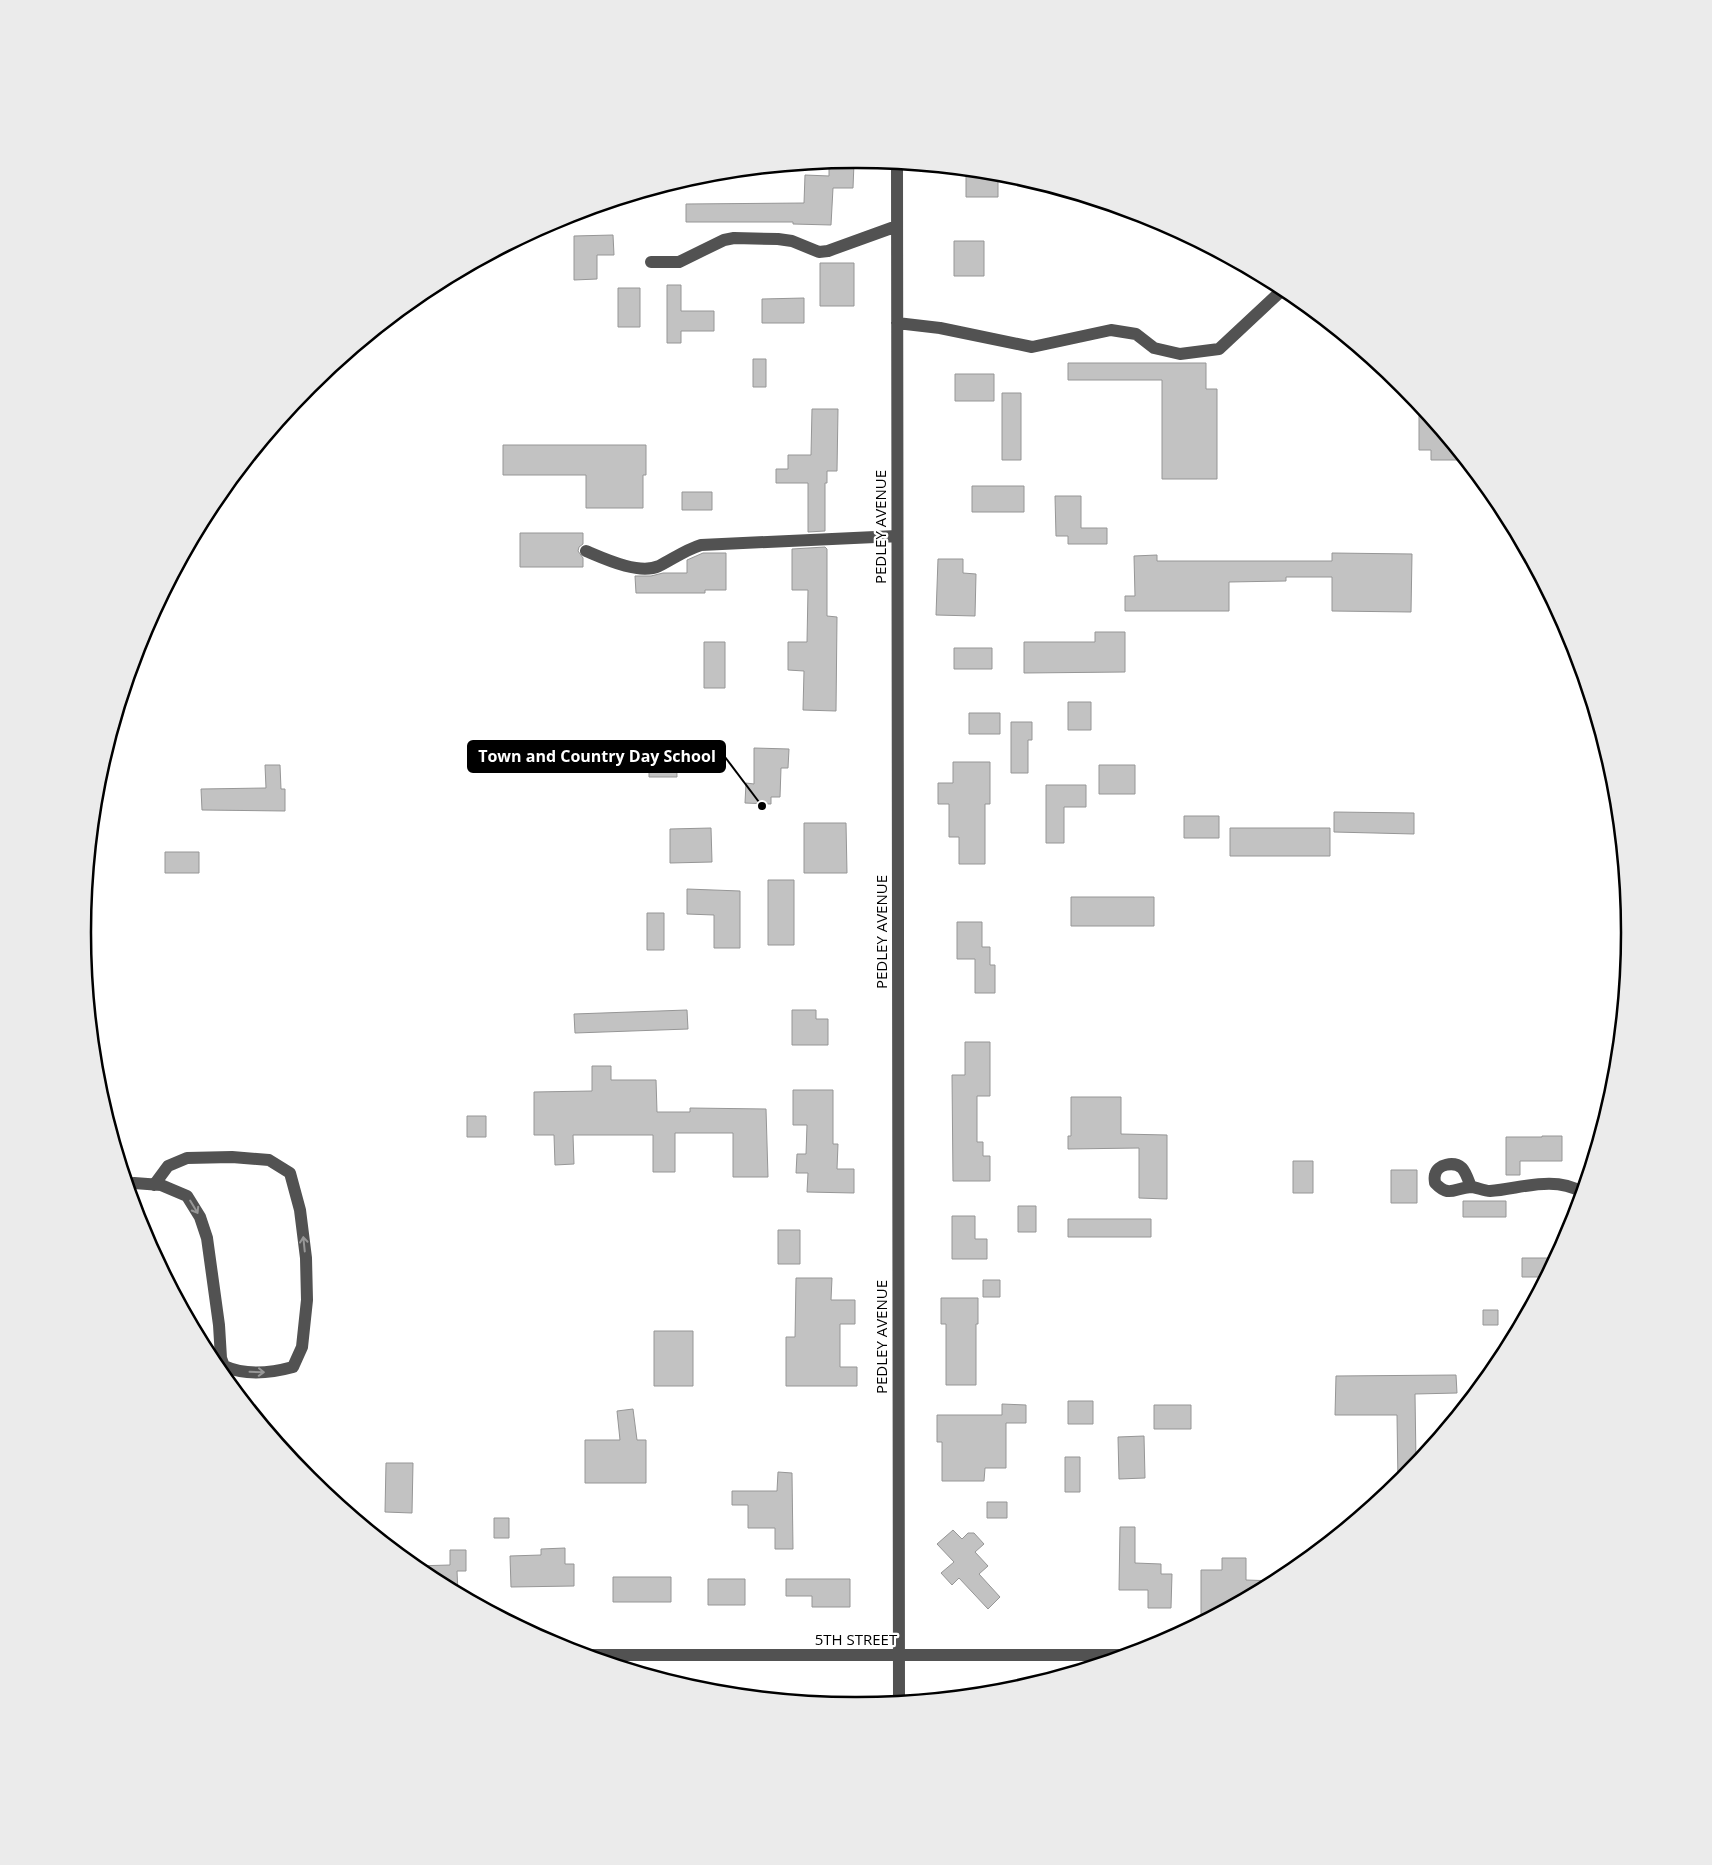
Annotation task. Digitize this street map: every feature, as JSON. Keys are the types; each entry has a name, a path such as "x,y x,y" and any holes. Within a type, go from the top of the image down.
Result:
{"street":[{"name":"PEDLEY AVENUE","path":"897,169 899,1696"},
{"path":"651,262 679,262 724,240 734,238 778,239 792,241 818,252 828,251 897,226"},
{"path":"897,323 940,328 1032,347 1111,330 1136,334 1154,348 1180,354 1219,349 1277,295"},
{"path":"586,551 612,562 648,569 657,567 681,553 701,545 897,536"},
{"path":"154,1185 168,1166 187,1158 232,1157 270,1160 290,1173 300,1210 306,1258 307,1300 302,1347 293,1367 272,1373 236,1371 227,1367"},
{"path":"134,1183 161,1185 187,1196 200,1217 207,1238 219,1325 221,1359"},
{"path":"1471,1187 1488,1191 1545,1183 1576,1189"},
{"name":"5TH STREET","path":"605,1655 1107,1655"}],"building":[{"path":"854,168 853,188 833,188 831,225 793,224 793,222 686,222 686,204 804,203 805,175 829,176 829,169"},
{"path":"966,176 998,181 998,197 966,197"},
{"path":"613,235 614,255 597,255 597,279 574,280 574,236"},
{"path":"954,241 984,241 984,276 954,276"},
{"path":"820,263 854,263 854,306 820,306"},
{"path":"667,285 681,285 681,311 714,311 714,331 681,331 681,343 667,343"},
{"path":"618,288 640,288 640,327 618,327"},
{"path":"804,298 804,323 762,323 762,299"},
{"path":"753,359 766,359 766,387 753,387"},
{"path":"1068,363 1206,363 1206,389 1217,389 1217,479 1162,479 1162,380 1068,380"},
{"path":"955,374 994,374 994,401 955,401"},
{"path":"1002,393 1021,393 1021,460 1002,460"},
{"path":"812,409 838,409 837,471 827,471 827,483 825,483 825,531 808,532 808,483 776,483 776,469 788,469 788,455 811,455"},
{"path":"1419,415 1457,460 1431,460 1431,450 1419,450"},
{"path":"503,445 646,445 646,475 643,475 643,508 586,508 586,475 503,475"},
{"path":"972,486 1024,486 1024,512 972,512"},
{"path":"682,492 712,492 712,510 682,510"},
{"path":"1055,496 1081,496 1081,528 1107,528 1107,544 1068,544 1068,536 1056,536"},
{"path":"520,533 583,533 583,544 579,547 578,551 583,558 583,567 520,567"},
{"path":"825,547 827,549 827,616 837,617 836,711 803,710 804,671 788,670 788,642 807,642 808,590 792,590 792,549"},
{"path":"703,553 726,553 726,590 705,590 705,593 636,593 635,576 687,573 687,560"},
{"path":"1332,553 1412,554 1411,612 1332,611 1332,577 1286,577 1286,581 1229,582 1229,611 1125,611 1125,596 1135,596 1134,556 1157,555 1157,561 1332,561"},
{"path":"938,559 963,559 963,573 976,574 975,616 936,615"},
{"path":"1095,632 1125,632 1125,672 1024,673 1024,642 1095,642"},
{"path":"704,642 725,642 725,688 704,688"},
{"path":"954,648 992,648 992,669 954,669"},
{"path":"1068,702 1091,702 1091,730 1068,730"},
{"path":"969,713 1000,713 1000,734 969,734"},
{"path":"1011,722 1032,722 1032,740 1028,740 1028,773 1011,773"},
{"path":"676,745 677,777 649,777 649,764 536,766 536,748 621,748 621,746"},
{"path":"754,748 789,749 788,768 781,768 780,797 771,797 771,804 745,803 746,783 754,784"},
{"path":"953,762 990,762 990,804 985,804 985,864 959,864 959,837 949,837 949,804 938,804 938,783 953,783"},
{"path":"265,765 280,765 281,789 285,789 285,811 202,810 201,789 266,788"},
{"path":"1099,765 1135,765 1135,794 1099,794"},
{"path":"1046,785 1086,785 1086,807 1064,807 1064,843 1046,843"},
{"path":"1334,812 1414,813 1414,834 1334,832"},
{"path":"1184,816 1219,816 1219,838 1184,838"},
{"path":"804,823 846,823 847,873 804,873"},
{"path":"711,828 712,862 670,863 670,829"},
{"path":"1230,828 1330,828 1330,856 1230,856"},
{"path":"165,852 199,852 199,873 165,873"},
{"path":"768,880 794,880 794,945 768,945"},
{"path":"687,889 740,891 740,948 714,948 714,915 687,914"},
{"path":"1071,897 1154,897 1154,926 1071,926"},
{"path":"647,913 664,913 664,950 647,950"},
{"path":"957,922 982,922 982,947 990,947 990,965 995,965 995,993 975,993 975,959 957,959"},
{"path":"687,1010 688,1029 575,1033 574,1014"},
{"path":"792,1010 816,1010 816,1019 828,1019 828,1045 792,1045"},
{"path":"965,1042 990,1042 990,1096 977,1096 977,1142 983,1142 983,1156 990,1156 990,1181 953,1181 952,1075 965,1075"},
{"path":"592,1066 611,1066 611,1080 656,1080 657,1112 690,1112 690,1108 766,1109 768,1177 733,1177 733,1133 675,1133 675,1172 653,1172 653,1135 573,1135 574,1164 555,1165 554,1135 534,1135 534,1092 592,1091"},
{"path":"793,1090 833,1090 833,1144 838,1144 837,1169 854,1169 854,1193 807,1192 808,1173 796,1173 797,1154 806,1154 807,1125 793,1125"},
{"path":"1071,1097 1121,1097 1121,1134 1167,1135 1167,1199 1139,1198 1139,1148 1068,1149 1068,1136 1071,1136"},
{"path":"467,1116 486,1116 486,1137 467,1137"},
{"path":"1562,1136 1562,1161 1520,1161 1520,1175 1506,1175 1506,1137"},
{"path":"1293,1161 1313,1161 1313,1193 1293,1193"},
{"path":"1391,1170 1417,1170 1417,1203 1391,1203"},
{"path":"1463,1201 1506,1201 1506,1217 1463,1217"},
{"path":"1018,1206 1036,1206 1036,1232 1018,1232"},
{"path":"952,1216 975,1216 975,1239 987,1239 987,1259 952,1259"},
{"path":"1068,1219 1151,1219 1151,1237 1068,1237"},
{"path":"778,1230 800,1230 800,1264 778,1264"},
{"path":"1522,1258 1548,1258 1539,1277 1522,1277"},
{"path":"796,1278 832,1278 831,1300 855,1300 855,1324 840,1324 840,1367 857,1367 857,1386 786,1386 786,1337 795,1337"},
{"path":"983,1280 1000,1280 1000,1297 983,1297"},
{"path":"941,1298 978,1298 976,1385 946,1385 946,1324 941,1324"},
{"path":"1483,1310 1498,1310 1498,1325 1483,1325"},
{"path":"654,1331 693,1331 693,1386 654,1386"},
{"path":"1456,1375 1457,1393 1415,1394 1416,1453 1398,1472 1397,1415 1335,1415 1336,1376"},
{"path":"1068,1401 1093,1401 1093,1424 1068,1424"},
{"path":"1002,1404 1026,1405 1026,1423 1006,1423 1006,1468 985,1468 984,1481 942,1481 942,1442 937,1442 937,1415 1002,1415"},
{"path":"1154,1405 1191,1405 1191,1429 1154,1429"},
{"path":"633,1409 637,1440 646,1440 646,1483 585,1483 585,1440 620,1440 617,1411"},
{"path":"1144,1436 1145,1478 1119,1479 1118,1437"},
{"path":"1065,1457 1080,1457 1080,1492 1065,1492"},
{"path":"386,1463 413,1463 412,1513 385,1512"},
{"path":"778,1472 792,1473 793,1549 775,1549 775,1528 748,1528 748,1505 732,1505 732,1491 777,1491"},
{"path":"987,1502 1007,1502 1007,1518 987,1518"},
{"path":"494,1518 509,1518 509,1538 494,1538"},
{"path":"1120,1527 1135,1527 1135,1563 1161,1564 1161,1574 1172,1574 1171,1608 1148,1608 1148,1590 1119,1590"},
{"path":"953,1530 962,1539 968,1533 974,1533 984,1544 975,1552 988,1566 979,1574 1000,1597 988,1609 959,1578 952,1585 941,1573 954,1562 937,1544"},
{"path":"565,1548 565,1564 574,1564 574,1586 511,1587 510,1556 541,1555 541,1549"},
{"path":"450,1550 466,1550 466,1571 457,1571 458,1585 428,1566 450,1565"},
{"path":"1222,1558 1246,1558 1246,1580 1261,1581 1201,1614 1201,1570 1222,1570"},
{"path":"613,1577 671,1577 671,1602 613,1602"},
{"path":"708,1579 745,1579 745,1605 708,1605"},
{"path":"786,1579 850,1579 850,1607 812,1607 812,1596 786,1596"}],"place":[{"name":"Town and Country Day School","path":"762,806"}]}
